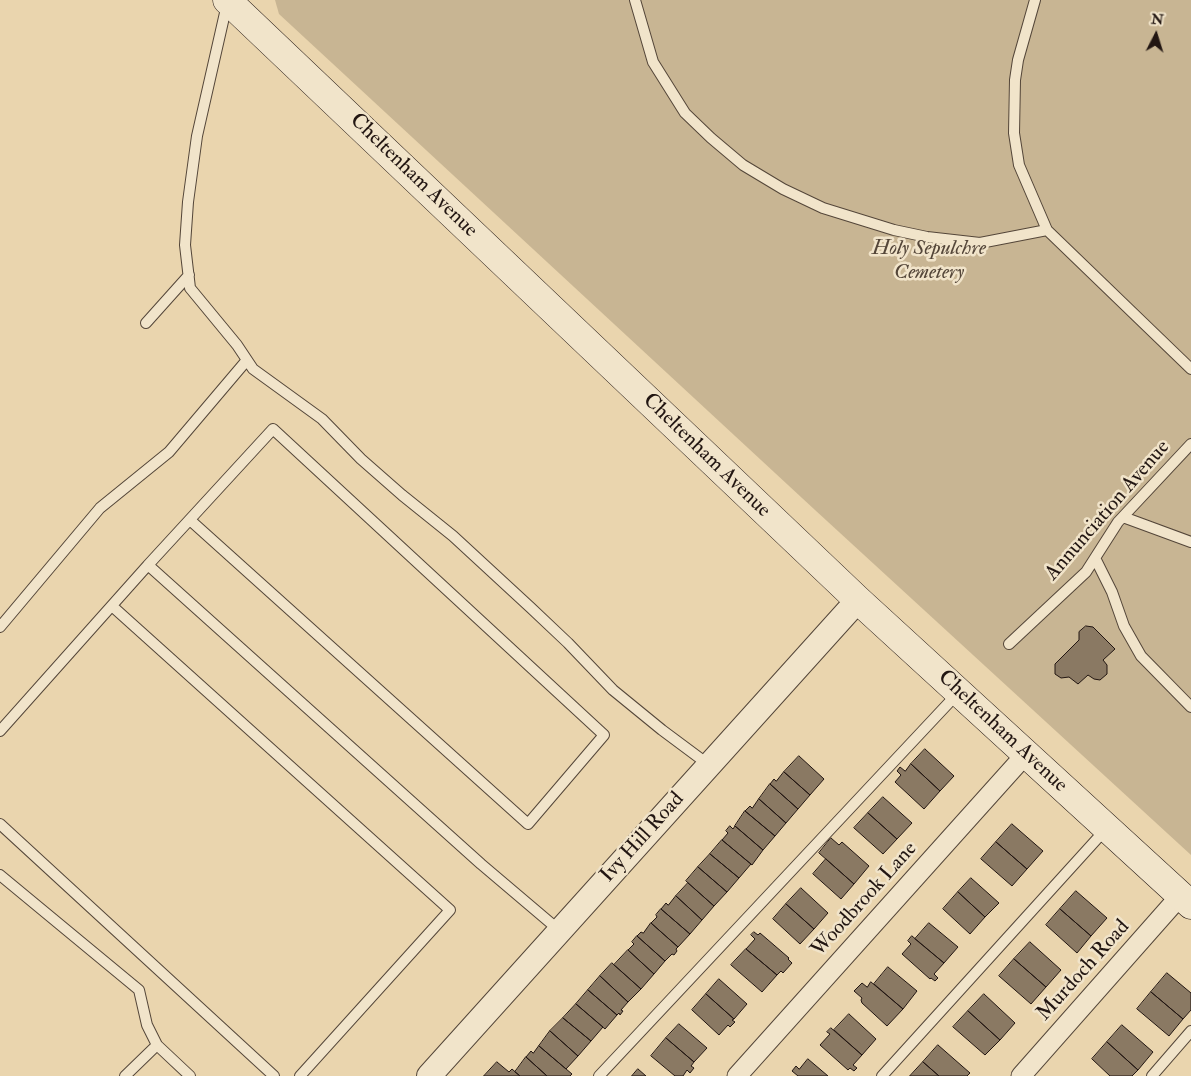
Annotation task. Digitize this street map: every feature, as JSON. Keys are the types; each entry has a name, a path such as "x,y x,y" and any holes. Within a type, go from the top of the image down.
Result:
{"main road":[{"name":"Cheltenham Avenue","path":"232,2 858,600 1186,901"}],"street":[{"name":"Ivy Hill Road","path":"429,1076 858,600"},
{"name":"Woodbrook Lane","path":"737,1076 1026,754"},
{"name":"Murdoch Road","path":"1020,1076 1186,901"}],"lane":[{"path":"635,0 653,62 685,113 743,165 783,189 822,208 894,230 927,237 980,243 1047,230"},
{"path":"1035,0 1018,60 1015,80 1014,133 1019,165 1047,230 1191,369"},
{"path":"232,2 207,89 188,202 185,245 190,288 237,345 253,369 322,419 361,459 402,496 453,536 568,643 613,690 709,765"},
{"path":"146,323 189,275"},
{"path":"0,627 100,508 169,452 247,360"},
{"path":"0,732 148,565 274,429 604,735 528,824 190,520"},
{"name":"Annunciation Avenue","path":"1009,644 1086,572 1123,517 1191,444"},
{"path":"1123,517 1191,542"},
{"path":"1095,558 1112,592 1124,626 1141,656 1191,707"},
{"path":"148,565 481,864 560,931"},
{"path":"112,606 450,910 300,1076"},
{"path":"598,1076 959,692"},
{"path":"0,824 274,1076"},
{"path":"882,1076 1107,828"},
{"path":"0,875 140,990 147,1025 157,1045 190,1076"},
{"path":"1152,1076 1191,1031"},
{"path":"125,1076 157,1045"}],"green space":[{"name":"Holy Sepulchre Cemetery","path":"275,0 1191,0 1191,855 279,14"}],"building":[{"path":"1086,626 1093,627 1115,649 1103,660 1107,665 1107,674 1100,680 1088,675 1078,684 1069,677 1061,678 1055,674 1055,664 1079,640 1079,632"},
{"path":"925,749 954,776 940,791 911,764"},
{"path":"799,756 824,779 810,795 784,772"},
{"path":"911,764 940,791 924,809 895,782 901,775 897,771 900,767 905,771"},
{"path":"784,772 810,795 798,809 770,784 774,779 776,781"},
{"path":"770,784 798,809 786,823 759,799"},
{"path":"883,797 912,823 897,839 868,813"},
{"path":"759,799 786,823 775,836 745,811 750,806 752,808"},
{"path":"745,811 775,836 763,850 735,826"},
{"path":"868,813 897,839 883,854 854,828"},
{"path":"1012,824 1043,851 1027,869 996,842"},
{"path":"730,826 733,829 735,826 763,850 752,865 722,840 728,833 726,831"},
{"path":"831,838 839,845 842,842 869,866 854,884 819,853"},
{"path":"722,840 751,864 739,878 710,854"},
{"path":"996,842 1027,869 1012,886 981,859"},
{"path":"710,854 739,878 727,892 698,867"},
{"path":"826,859 854,884 841,899 813,874"},
{"path":"698,867 727,892 714,906 686,881"},
{"path":"971,878 999,903 985,917 958,892"},
{"path":"688,883 714,906 702,920 676,896"},
{"path":"801,888 828,913 814,929 786,904"},
{"path":"1076,891 1107,918 1091,936 1060,909"},
{"path":"958,892 985,917 970,934 943,909"},
{"path":"676,896 702,920 690,934 661,909 666,903 668,905"},
{"path":"786,904 814,929 800,944 773,919"},
{"path":"661,909 690,934 678,947 651,923"},
{"path":"1060,909 1091,936 1077,953 1046,925"},
{"path":"651,923 678,947 674,955 672,954 665,961 637,936 641,932 643,933"},
{"path":"929,923 958,947 944,963 915,939"},
{"path":"754,932 758,935 760,933 789,958 792,963 783,973 781,971 777,975 746,949 755,939 751,935"},
{"path":"637,936 665,961 654,974 628,950 634,944 632,942"},
{"path":"912,936 944,963 934,974 938,978 935,981 930,979 902,954 911,944 908,941"},
{"path":"1030,942 1061,970 1046,987 1014,959"},
{"path":"746,949 777,975 762,992 731,965"},
{"path":"628,950 654,974 641,989 614,965"},
{"path":"1014,959 1046,987 1031,1004 999,976"},
{"path":"612,963 641,989 628,1002 600,976"},
{"path":"888,967 917,991 903,1009 874,984"},
{"path":"1167,973 1191,993 1191,1010 1183,1019 1151,992"},
{"path":"600,976 628,1002 621,1010 623,1011 620,1015 619,1013 617,1015 588,990"},
{"path":"719,979 747,1004 734,1019 706,994"},
{"path":"871,982 903,1009 887,1026 862,1003 862,998 854,991 862,983 867,987"},
{"path":"588,990 617,1015 605,1029 576,1004"},
{"path":"1151,992 1183,1019 1169,1036 1137,1009"},
{"path":"706,994 735,1022 730,1027 728,1025 719,1035 692,1010"},
{"path":"984,994 1015,1023 1000,1040 968,1011"},
{"path":"576,1004 603,1027 591,1041 563,1018"},
{"path":"968,1011 1000,1040 985,1055 953,1027"},
{"path":"849,1014 876,1039 862,1055 834,1030"},
{"path":"563,1018 591,1041 578,1056 550,1031"},
{"path":"679,1024 707,1048 694,1062 666,1038"},
{"path":"1122,1025 1153,1052 1138,1070 1107,1042"},
{"path":"831,1028 862,1055 853,1065 857,1068 854,1071 850,1068 848,1070 820,1045 830,1034 827,1032"},
{"path":"550,1031 578,1056 566,1069 539,1046"},
{"path":"666,1038 694,1062 691,1066 694,1068 690,1073 687,1070 683,1076 675,1076 651,1056"},
{"path":"1107,1042 1138,1070 1132,1076 1110,1076 1092,1059"},
{"path":"938,1045 970,1073 967,1076 939,1076 923,1062"},
{"path":"539,1046 572,1074 570,1076 547,1076 526,1057"},
{"path":"526,1057 547,1076 520,1076 515,1072"},
{"path":"808,1059 828,1076 798,1076 792,1071 796,1066 799,1069"},
{"path":"497,1062 509,1072 512,1069 520,1076 484,1076"},
{"path":"923,1062 939,1076 910,1076"},
{"path":"638,1069 646,1076 632,1076"}]}
